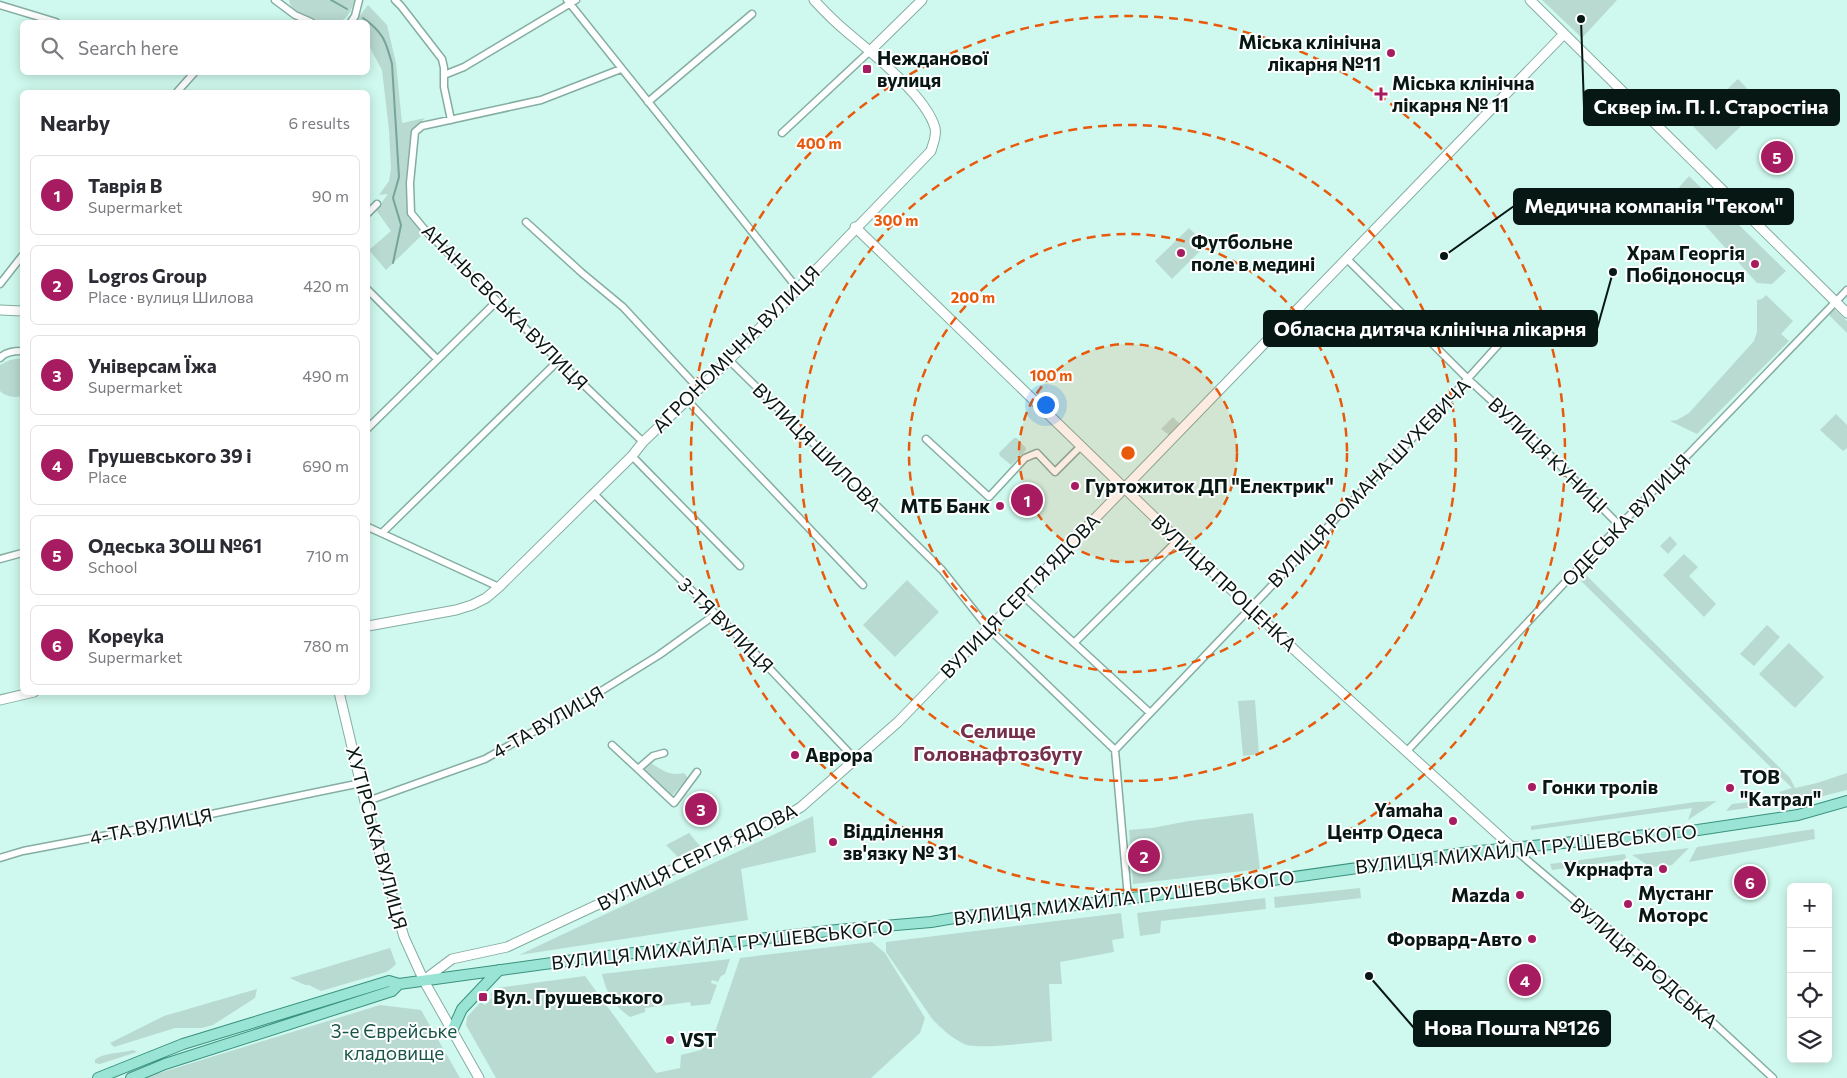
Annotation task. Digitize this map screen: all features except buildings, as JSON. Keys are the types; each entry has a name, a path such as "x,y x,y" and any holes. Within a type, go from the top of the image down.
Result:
{"main road":[{"name":"ВУЛИЦЯ МИХАЙЛА ГРУШЕВСЬКОГО","path":"98,1078 183,1044 389,981 399,984 581,959 1077,905 1470,852 1698,830 1798,815 1847,801"},
{"path":"452,1031 462,1009 499,970"},
{"path":"131,1078 165,1064 392,991 399,984"}],"street":[{"path":"275,0 295,15 306,20"},
{"path":"352,20 359,0"},
{"path":"395,0 438,52 444,63 444,87 451,120 541,100 621,69"},
{"path":"814,0 833,20 870,51"},
{"path":"782,133 922,0"},
{"path":"1530,0 1847,313"},
{"path":"444,74 464,67 571,1 621,69 797,288"},
{"path":"0,6 49,20"},
{"path":"648,102 752,14"},
{"name":"ВУЛИЦЯ СЕРГІЯ ЯДОВА","path":"424,981 452,959 507,946 801,808 898,722 1564,34"},
{"name":"АГРОНОМІЧНА ВУЛИЦЯ","path":"370,626 456,610 486,598 728,360 855,227 925,158 931,151 936,134 931,118 919,101 870,51"},
{"path":"179,90 192,75"},
{"name":"АНАНЬЄВСЬКА ВУЛИЦЯ","path":"451,120 422,126 416,132 410,183 411,213 425,230 643,442"},
{"path":"370,211 377,204"},
{"path":"526,222 623,307 698,388"},
{"name":"ВУЛИЦЯ ПРОЦЕНКА","path":"855,227 1250,608 1406,752 1514,848"},
{"path":"0,284 20,259"},
{"name":"ВУЛИЦЯ КУНИЦІ","path":"1347,259 1468,379 1546,451 1620,526"},
{"name":"ОДЕСЬКА ВУЛИЦЯ","path":"1406,752 1847,290"},
{"path":"370,292 437,359"},
{"path":"370,426 497,301"},
{"path":"0,310 20,311"},
{"name":"ВУЛИЦЯ РОМАНА ШУХЕВИЧА","path":"1115,750 1149,712 1468,379 1517,324"},
{"path":"0,358 2,355 20,351"},
{"name":"ВУЛИЦЯ ШИЛОВА","path":"728,360 942,570 989,629 1115,750"},
{"path":"382,534 558,361"},
{"path":"687,400 863,585"},
{"path":"926,439 989,497 1026,458 1037,453 1055,472 1081,446"},
{"path":"632,456 740,566"},
{"name":"3-ТЯ ВУЛИЦЯ","path":"593,493 716,614 856,760"},
{"path":"370,528 499,587"},
{"path":"1074,643 1178,540"},
{"path":"0,559 20,554"},
{"path":"1022,595 1149,712"},
{"name":"4-ТА ВУЛИЦЯ","path":"365,802 485,759 561,716 659,655 716,614"},
{"path":"0,700 21,695"},
{"name":"ХУТІРСЬКА ВУЛИЦЯ","path":"340,695 365,802 404,937 424,981 479,1078"},
{"path":"612,745 674,803 698,772"},
{"path":"1115,750 1128,898"},
{"path":"638,770 653,756 664,753"},
{"name":"4-ТА ВУЛИЦЯ","path":"0,858 23,851 360,783"},
{"name":"ВУЛИЦЯ БРОДСЬКА","path":"1514,848 1652,966 1773,1078"}],"green space":[{"path":"289,0 355,0 349,13 342,20 315,20 302,15 291,6"},
{"path":"1542,0 1617,0 1582,38"},
{"path":"368,5 387,25 396,63 402,123 425,118 411,133 408,182 408,214 423,234 386,270 370,251 391,231 376,210 388,194 379,195 389,181 391,169 389,130 382,70 370,48 370,20 357,20"},
{"path":"1738,79 1763,105 1716,150 1691,124"},
{"path":"1689,176 1786,271 1772,284 1757,283 1675,192"},
{"name":"Футбольне поле в медині","path":"1189,228 1206,245 1172,279 1155,261"},
{"path":"1766,295 1793,321 1781,334 1789,341 1697,434 1670,421 1677,420 1689,413 1754,341 1757,332 1757,300 1762,299"},
{"path":"1833,308 1847,321 1847,333 1826,312"},
{"path":"20,358 20,396 8,396 0,391 0,365 10,360"},
{"path":"1836,414 1847,425 1847,448 1843,451 1820,430"},
{"path":"1173,417 1180,424 1169,435 1161,429"},
{"path":"1014,438 1017,438 1026,450 1011,465 999,453"},
{"path":"1670,536 1677,544 1668,554 1660,546"},
{"path":"1684,554 1698,567 1689,576 1716,604 1704,617 1663,575"},
{"path":"1586,575 1790,778 1795,788 1847,773 1847,790 1792,804 1779,792 1792,788 1581,581"},
{"path":"907,580 939,612 895,657 863,625"},
{"path":"1767,625 1780,637 1754,666 1740,654"},
{"path":"1789,643 1824,677 1795,708 1759,674"},
{"path":"1255,700 1259,754 1243,756 1238,701"},
{"path":"648,761 670,773 684,773 688,778 669,799 642,774 642,767"},
{"path":"1717,801 1688,820 1692,808 1531,830 1531,826 1695,802"},
{"path":"1749,802 1754,807 1726,811 1732,804"},
{"path":"1253,813 1260,869 1133,884 1129,830"},
{"path":"813,816 816,852 741,869 748,920 519,955"},
{"path":"1814,829 1815,839 1689,862 1697,847"},
{"path":"689,833 700,846 678,857 666,845"},
{"path":"1689,848 1672,865 1651,867 1632,855"},
{"path":"1625,854 1626,858 1623,860 1552,870 1550,864"},
{"path":"1360,888 1361,898 1275,908 1274,897"},
{"path":"1265,898 1266,909 1161,921 1160,933 1140,936 1137,913"},
{"path":"1121,913 1124,938 1112,940 1114,952 1060,962 1062,984 1049,984 1052,1041 993,1046 971,1046 964,1044 947,1033 933,1020 886,952 886,942"},
{"path":"872,942 885,953 925,1018 920,1033 871,1078 496,1078 466,1025 467,1017 481,1002 485,1005 492,997 490,994 497,988 585,976 656,1073 680,1068 681,1055 701,1050 716,1029 740,958"},
{"path":"390,948 396,964 386,972 321,991 290,978"},
{"path":"730,959 725,974 721,976 718,982 712,980 711,983 717,985 710,1004 691,1006 690,1002 645,1008 645,1012 630,1017 612,999 602,974"},
{"path":"257,989 255,998 213,1025 202,1028 175,1028 114,1047 110,1043 164,1016"},
{"name":"3-е Єврейське кладовище","path":"380,1005 421,1010 460,1078 143,1078"},
{"path":"133,1050 137,1052 100,1064 95,1063 95,1060 102,1056"}],"waterway":[{"path":"331,0 347,9"},
{"path":"370,24 383,38 392,64 399,177 393,198 401,225 393,263"}],"place":[{"name":"Сквер ім. П. І. Старостіна","path":"1581,19"},
{"name":"Міська клінічна лікарня №11","path":"1391,53"},
{"name":"Нежданової вулиця","path":"867,69"},
{"name":"Міська клінічна лікарня № 11","path":"1381,94"},
{"name":"Одеська ЗОШ №61","path":"1777,157"},
{"name":"Футбольне поле в медині","path":"1181,253"},
{"name":"Медична компанія \"Теком\"","path":"1444,256"},
{"name":"Храм Георгія Побідоносця","path":"1755,264"},
{"name":"Обласна дитяча клінічна лікарня","path":"1613,272"},
{"name":"Гуртожиток ДП \"Електрик\"","path":"1075,486"},
{"name":"Таврія В","path":"1027,500"},
{"name":"МТБ Банк","path":"1000,506"},
{"name":"Аврора","path":"795,755"},
{"name":"Гонки тролів","path":"1532,787"},
{"name":"ТОВ \"Катрал\"","path":"1730,788"},
{"name":"Універсам Їжа","path":"701,809"},
{"name":"Yamaha Центр Одеса","path":"1453,821"},
{"name":"Відділення зв'язку № 31","path":"833,842"},
{"name":"Logros Group","path":"1144,856"},
{"name":"Укрнафта","path":"1663,869"},
{"name":"Kopeyka","path":"1750,882"},
{"name":"Mazda","path":"1520,895"},
{"name":"Мустанг Моторс","path":"1628,904"},
{"name":"Форвард-Авто","path":"1532,939"},
{"name":"Нова Пошта №126","path":"1369,976"},
{"name":"Грушевського 39 і","path":"1525,980"},
{"name":"Вул. Грушевського","path":"483,997"},
{"name":"VST","path":"670,1040"}],"district":[{"name":"Селище Головнафтозбуту","path":"998,742"}]}
